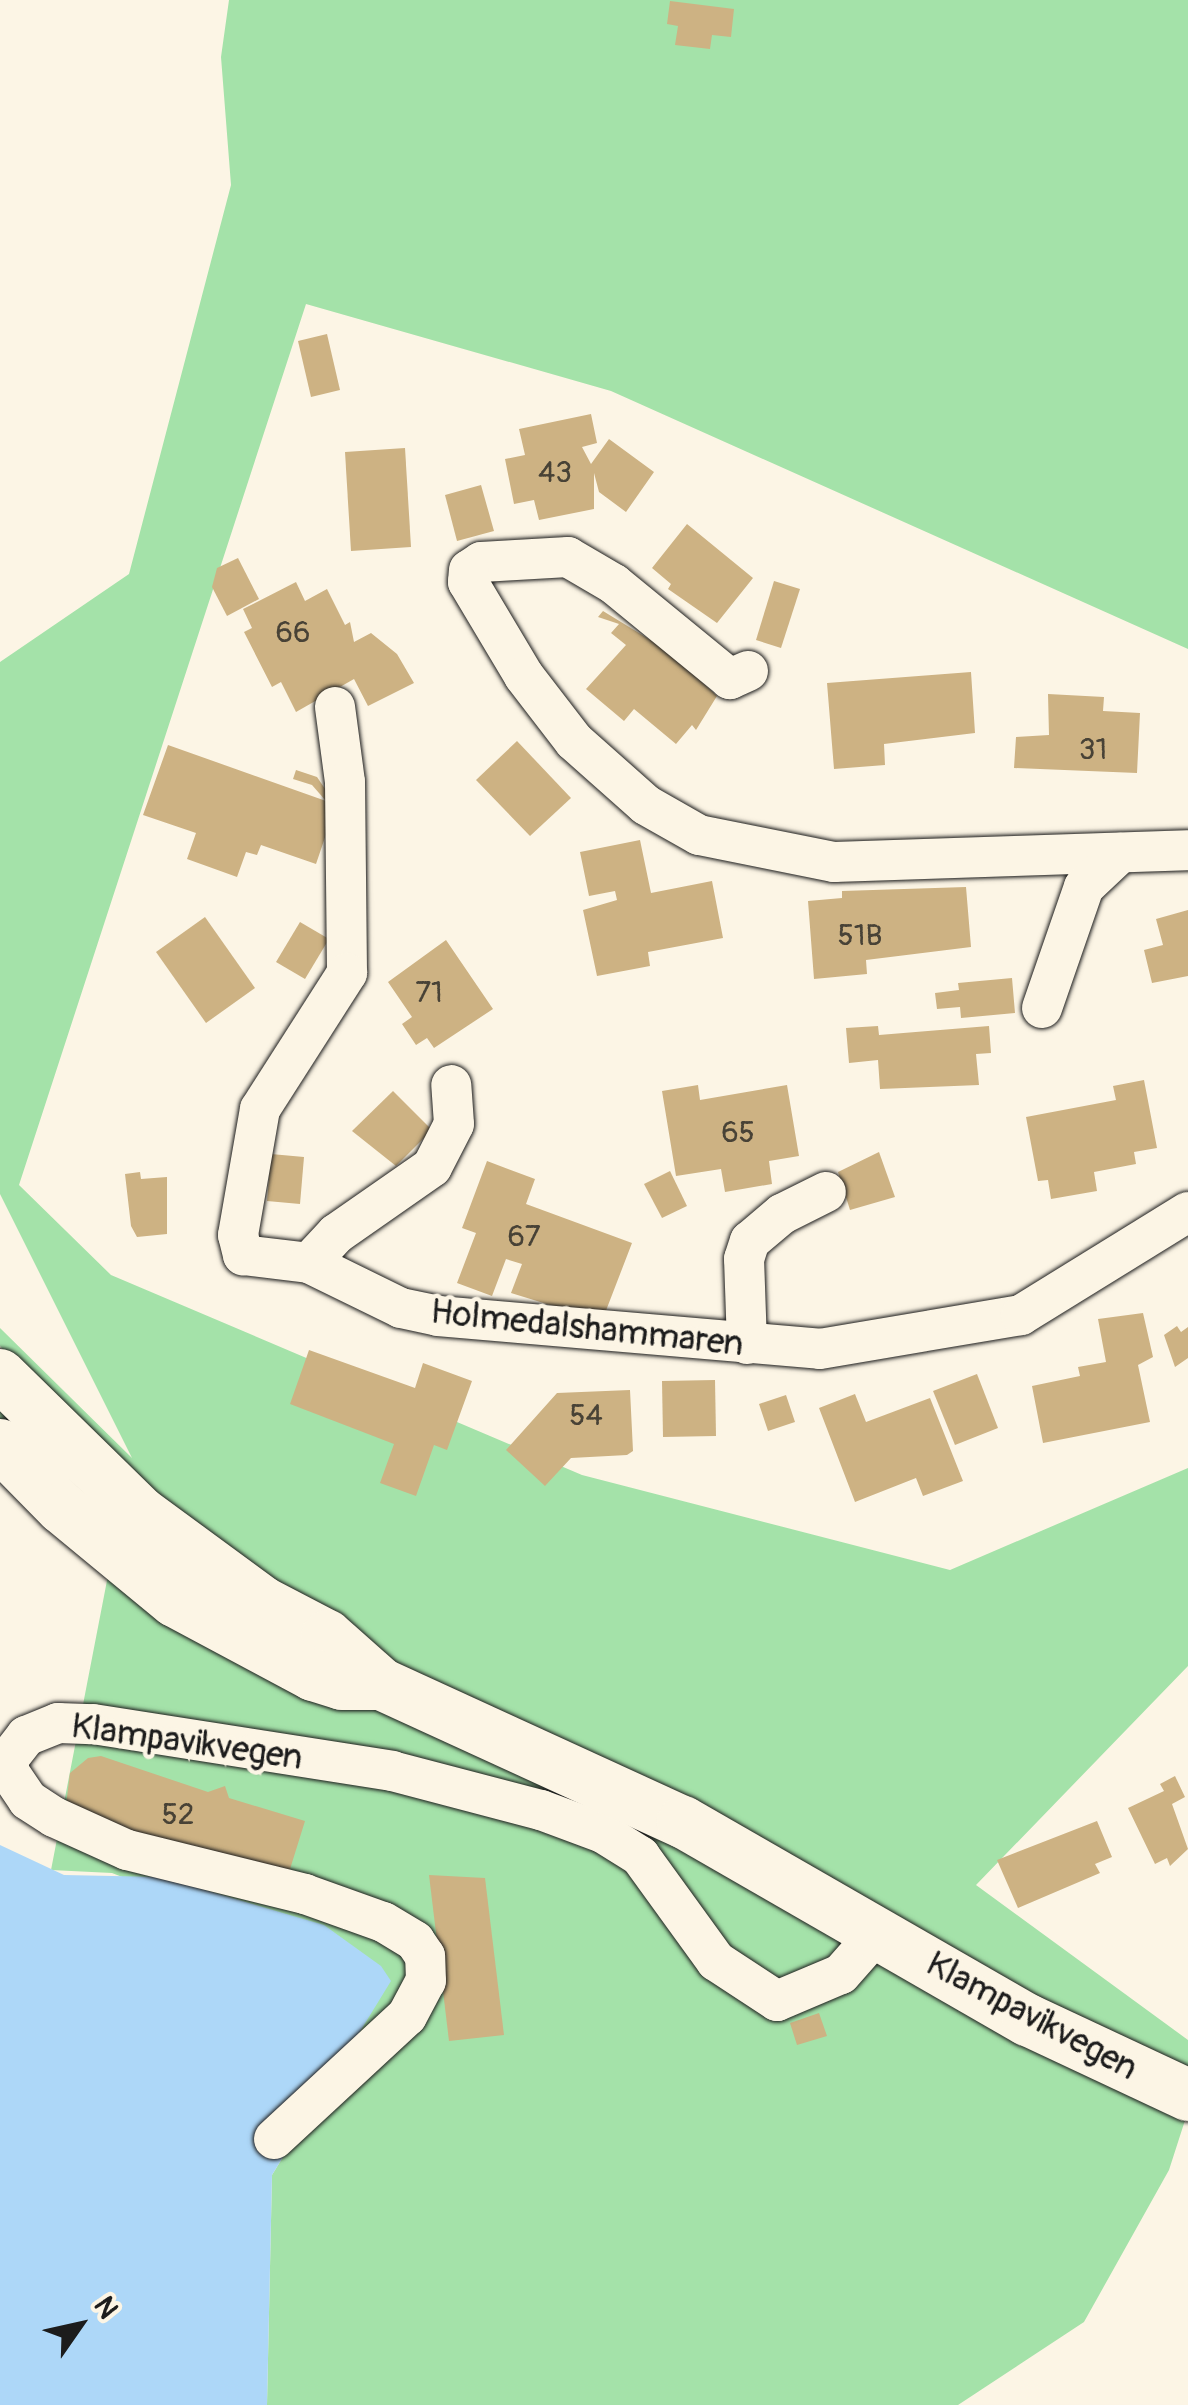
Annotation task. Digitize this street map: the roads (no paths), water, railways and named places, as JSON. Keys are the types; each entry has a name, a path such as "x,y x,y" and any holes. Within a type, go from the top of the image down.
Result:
{"main road":[{"name":"Klampavikvegen","path":"0,1375 140,1513 262,1602 327,1636 382,1684 684,1822 1070,2042 1188,2094"},
{"name":"Klampavikvegen","path":"0,1445 62,1508 175,1600 313,1675 342,1684 382,1684"}],"lane":[{"path":"748,671 730,679 578,560 481,562 469,570 468,582 524,676 574,741 646,805 699,835 834,862 1188,850"},
{"name":"Holmedalshammaren","path":"335,707 345,782 347,973 260,1109 238,1235 243,1255 309,1263 401,1308 438,1316 782,1350 858,1346 1021,1316 1188,1212"},
{"path":"1042,1008 1084,887 1120,853"},
{"path":"309,1263 336,1234 432,1167 454,1124 452,1085"},
{"path":"747,1344 744,1259 750,1240 782,1214 826,1192"},
{"name":"Klampavikvegen","path":"274,2139 407,2016 426,1981 425,1956 415,1941 383,1922 305,1894 127,1850 54,1817 28,1800 9,1772 9,1758 26,1736 58,1723 93,1724 392,1770 541,1810 640,1856 716,1961 777,2001 842,1974 878,1932"}],"water":[{"path":"0,1845 64,1875 161,1877 324,1925 381,1966 391,1981 272,2175 267,2405 0,2405"}]}
